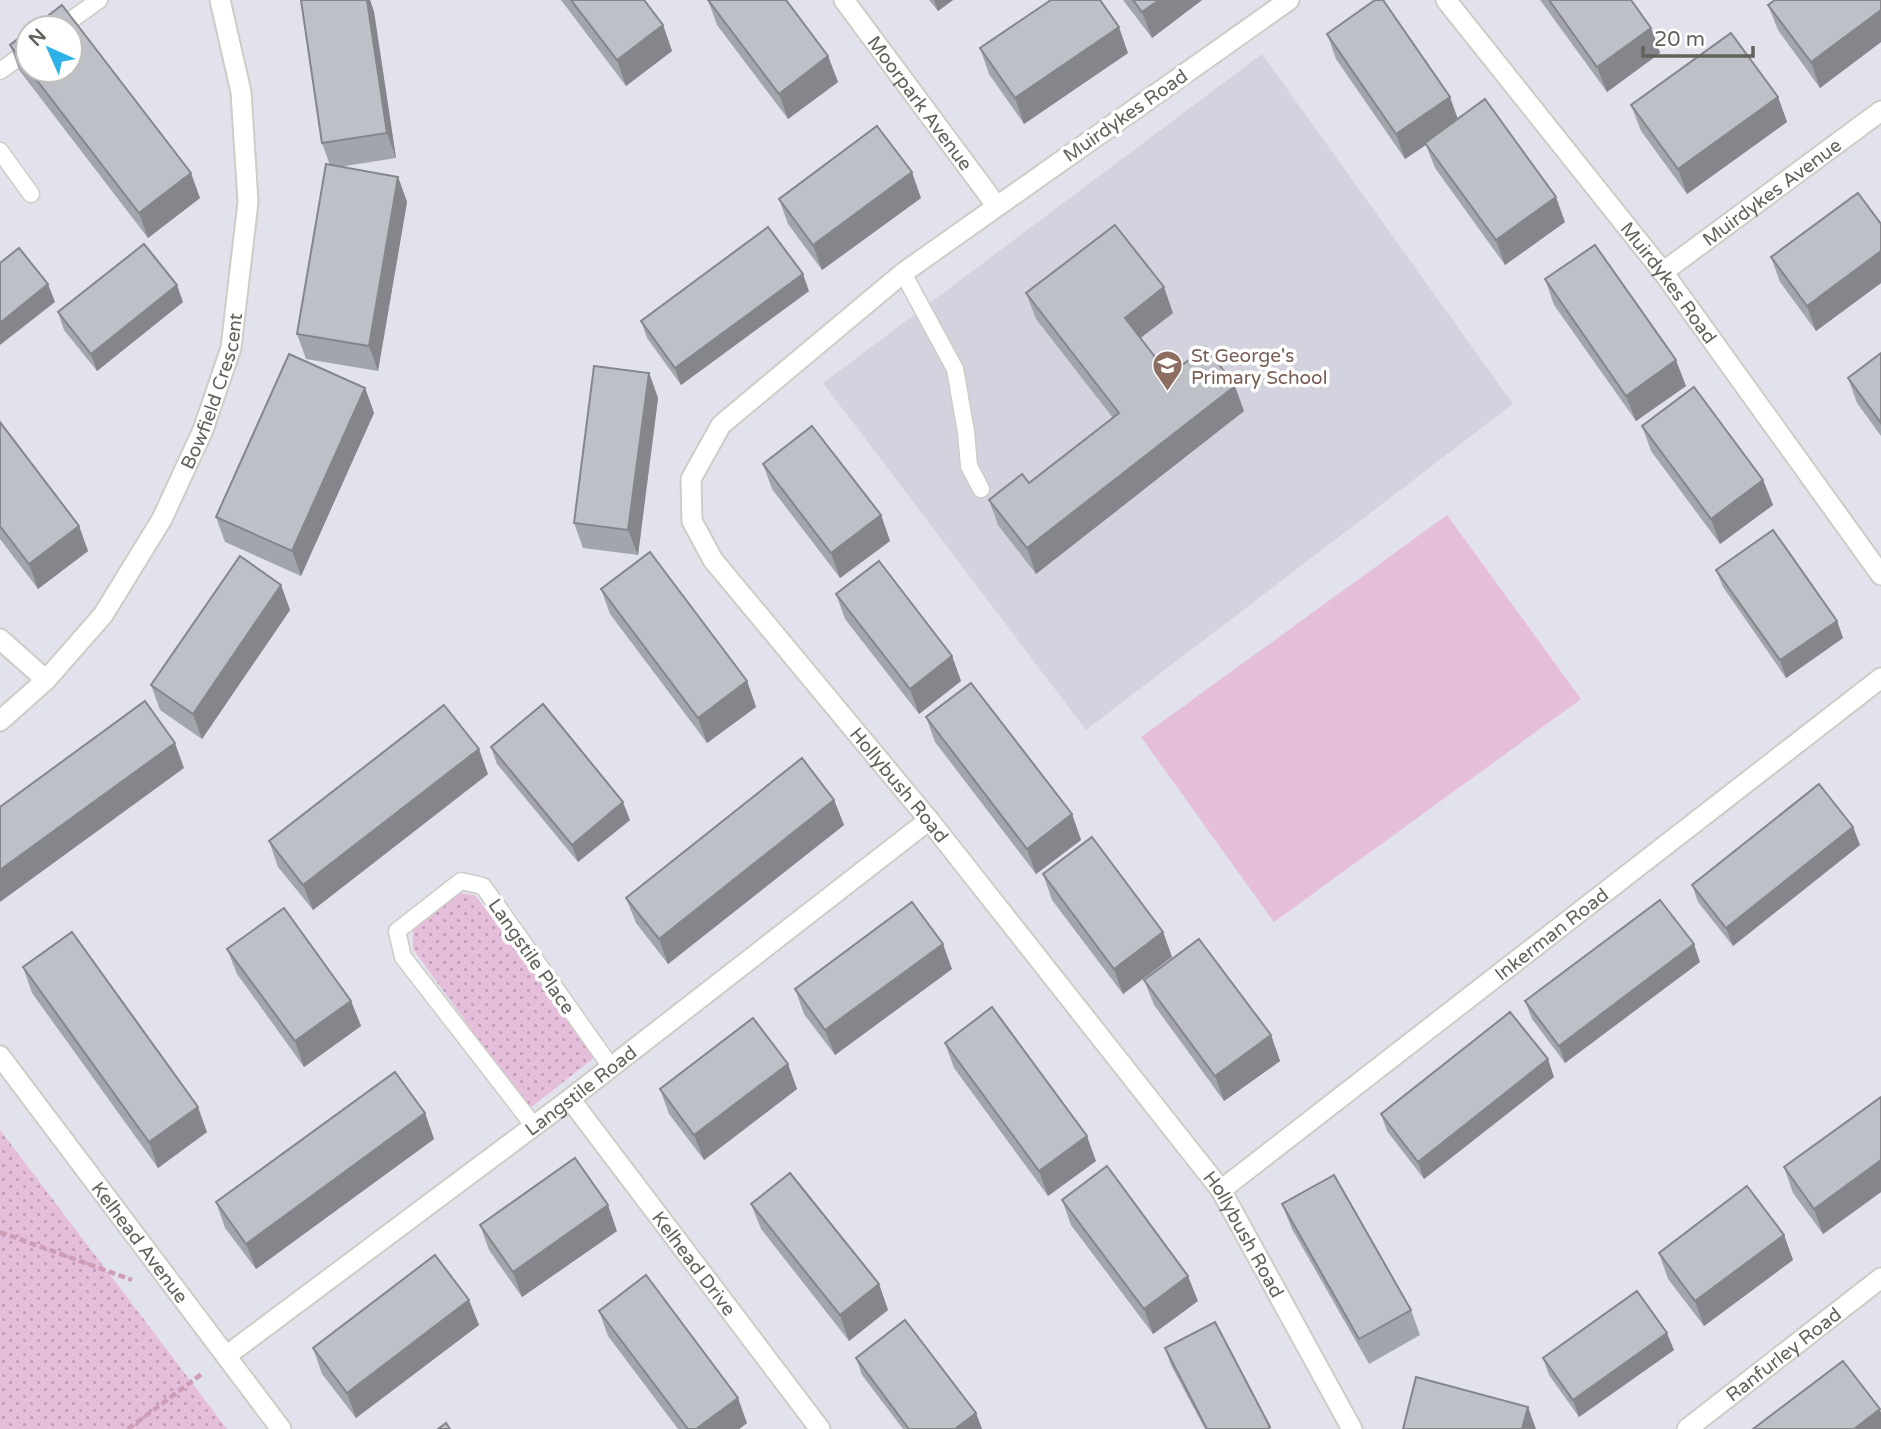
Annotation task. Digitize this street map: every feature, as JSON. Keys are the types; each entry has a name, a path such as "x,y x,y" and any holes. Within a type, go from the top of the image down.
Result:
{"street":[{"name":"Bowfield Crescent","path":"0,721 46,680 103,615 162,519 203,430 231,348 248,202 241,92 220,0"},
{"name":"Moorpark Avenue","path":"844,0 996,205"},
{"name":"Muirdykes Road","path":"996,205 1289,0"},
{"name":"Muirdykes Road","path":"1446,0 1663,272 1881,575"},
{"name":"Muirdykes Avenue","path":"1663,272 1881,111"},
{"name":"Hollybush Road","path":"996,205 903,273 721,425 691,479 692,522 713,560 929,820 1221,1190 1352,1429"},
{"path":"0,639 46,680"},
{"name":"Inkerman Road","path":"1221,1190 1881,678"},
{"name":"Langstile Road","path":"226,1356 570,1099 929,820"},
{"name":"Kelhead Avenue","path":"0,1056 281,1429"},
{"name":"Kelhead Drive","path":"570,1099 820,1429"},
{"name":"Ranfurley Road","path":"1687,1429 1881,1278"}],"lane":[{"path":"80,14 99,0"},
{"path":"0,151 31,194"},
{"path":"903,273 955,369 969,466 981,489"},
{"name":"Langstile Place","path":"534,1126 403,957 397,931 461,881 483,886 611,1067"}],"path":[{"path":"0,1232 182,1298"},
{"path":"128,1429 226,1356"}],"shaded area":[{"name":"St George's Primary School","path":"1262,54 1513,404 1086,730 823,383"},
{"path":"1447,515 1581,699 1274,922 1141,737"},
{"path":"457,893 475,895 595,1057 529,1109 413,949 413,928"},
{"path":"0,1130 227,1429 0,1429"}],"building":[{"path":"301,0 367,0 387,133 322,143"},
{"path":"571,0 644,0 663,25 617,60"},
{"path":"708,0 786,0 828,56 779,94"},
{"path":"1051,0 1100,0 1119,27 1015,98 980,48"},
{"path":"1133,0 1159,0 1142,12"},
{"path":"1375,0 1383,0 1450,97 1396,134 1327,34"},
{"path":"1549,0 1631,0 1651,28 1597,67"},
{"path":"1775,0 1881,0 1881,10 1811,62 1768,5"},
{"path":"62,5 69,14 50,14"},
{"path":"1731,33 1778,97 1678,169 1631,105"},
{"path":"84,34 191,173 139,213 40,84 84,84"},
{"path":"1485,99 1556,197 1496,240 1425,143"},
{"path":"877,126 912,172 813,245 779,199"},
{"path":"326,164 398,177 369,346 297,334"},
{"path":"1858,193 1881,224 1881,251 1807,306 1771,257"},
{"path":"1115,225 1164,287 1125,318 1169,375 1206,347 1235,386 1027,548 989,500 1022,474 1029,483 1119,413 1026,293"},
{"path":"768,227 803,274 675,368 641,321"},
{"path":"144,244 177,285 91,354 58,312"},
{"path":"1595,245 1676,360 1626,396 1545,279"},
{"path":"19,248 48,284 0,323 0,263"},
{"path":"1881,353 1881,423 1848,378"},
{"path":"289,354 365,388 292,551 216,517"},
{"path":"594,366 649,373 628,530 574,523"},
{"path":"1694,387 1763,480 1711,519 1642,426"},
{"path":"0,422 79,526 29,564 0,526"},
{"path":"812,426 881,515 831,553 763,464"},
{"path":"1773,530 1837,621 1780,660 1716,570"},
{"path":"650,552 747,681 698,718 601,589"},
{"path":"240,556 281,585 193,714 151,685"},
{"path":"879,561 952,656 910,689 836,594"},
{"path":"971,683 1072,814 1027,849 926,717"},
{"path":"145,701 175,743 0,870 0,807"},
{"path":"543,704 623,802 572,845 491,747"},
{"path":"444,705 479,749 303,885 269,841"},
{"path":"802,758 834,800 659,939 626,898"},
{"path":"1819,784 1853,827 1726,928 1692,885"},
{"path":"1092,837 1163,932 1114,969 1043,874"},
{"path":"1660,900 1694,944 1559,1046 1525,1001"},
{"path":"912,902 943,944 825,1030 795,989"},
{"path":"284,908 351,1001 295,1041 227,949"},
{"path":"72,932 198,1107 149,1142 23,967"},
{"path":"1199,939 1271,1035 1215,1076 1144,980"},
{"path":"992,1007 1087,1136 1039,1171 945,1043"},
{"path":"1510,1012 1548,1059 1418,1162 1381,1114"},
{"path":"753,1018 788,1064 694,1135 660,1089"},
{"path":"395,1072 425,1113 246,1244 216,1202"},
{"path":"1881,1097 1881,1160 1814,1209 1784,1167"},
{"path":"575,1158 608,1205 513,1272 480,1225"},
{"path":"1107,1166 1188,1276 1144,1309 1062,1200"},
{"path":"790,1173 879,1284 840,1315 751,1204"},
{"path":"1334,1175 1411,1310 1359,1339 1282,1204"},
{"path":"1747,1186 1784,1235 1695,1301 1659,1253"},
{"path":"435,1255 469,1300 347,1393 313,1348"},
{"path":"646,1275 738,1398 696,1429 688,1429 599,1311"},
{"path":"1637,1291 1667,1333 1573,1400 1543,1358"},
{"path":"905,1320 976,1413 955,1429 909,1429 856,1358"},
{"path":"1215,1322 1270,1427 1267,1429 1207,1429 1165,1348"},
{"path":"1843,1361 1880,1409 1854,1429 1753,1429"},
{"path":"1416,1377 1528,1407 1522,1429 1403,1429"},
{"path":"446,1423 450,1429 438,1429"}],"place":[{"name":"St George's Primary School","path":"1168,393"}]}
